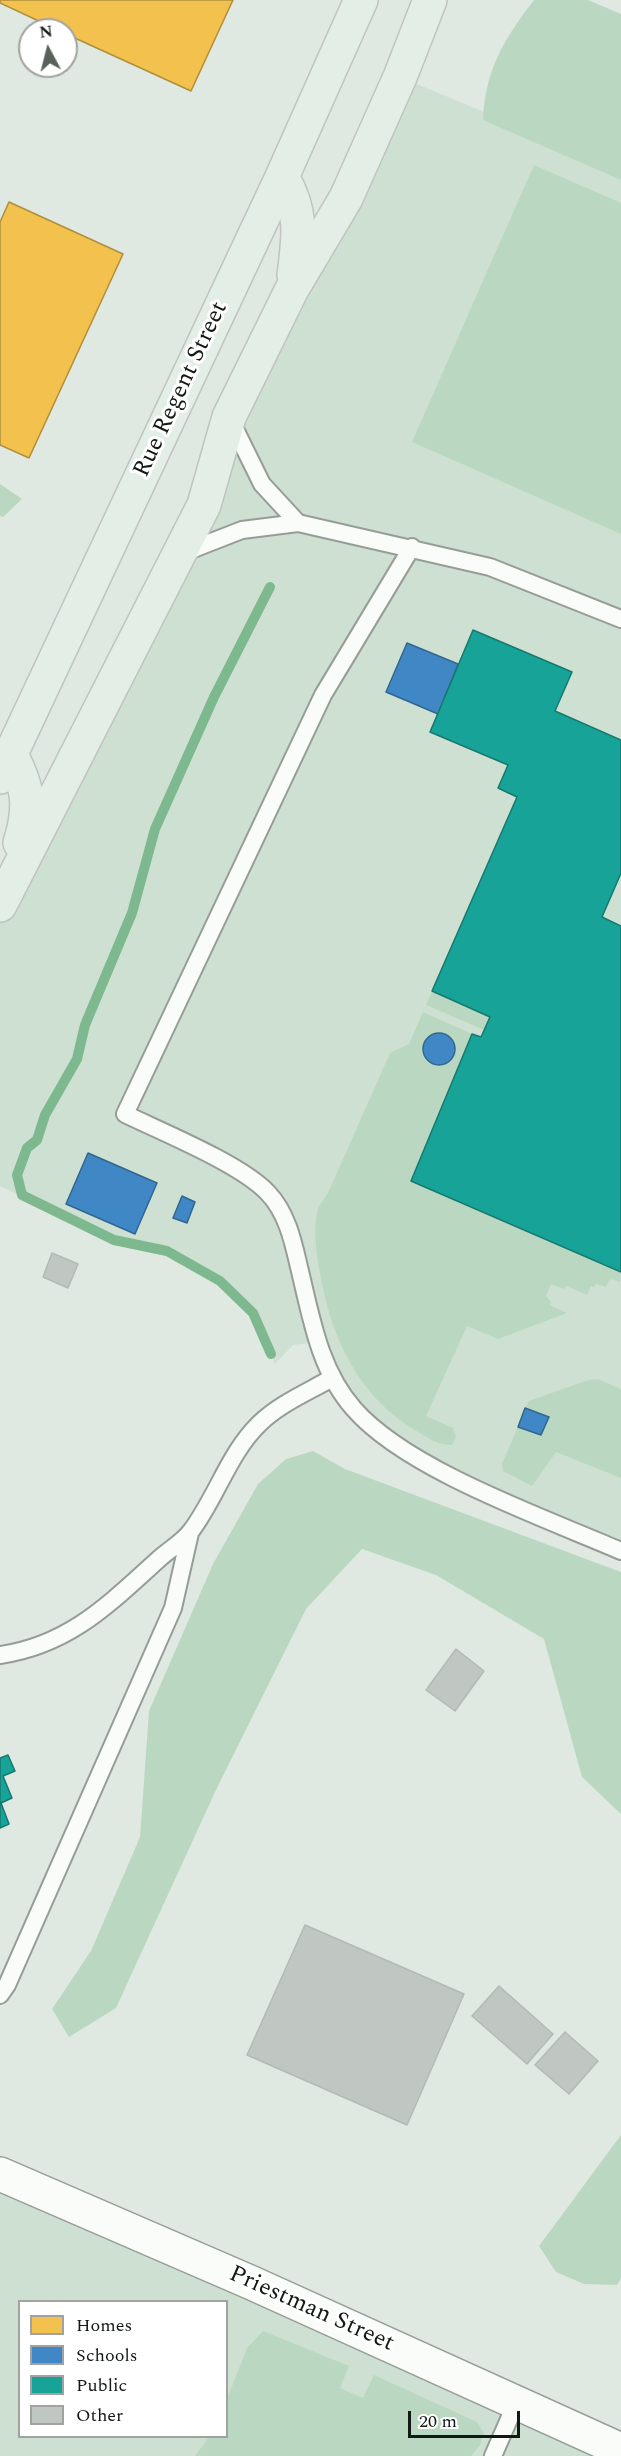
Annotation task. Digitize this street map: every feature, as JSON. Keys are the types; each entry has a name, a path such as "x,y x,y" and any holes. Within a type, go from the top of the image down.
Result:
{"main road":[{"name":"Rue Regent Street","path":"5,766 282,177 361,0"},
{"path":"2,901 204,505 229,417 292,289 346,198 400,77 430,0"},
{"path":"282,177 293,194 300,231 292,289"},
{"path":"2,901 25,829 28,796 24,778 5,766"}],"street":[{"name":"Priestman Street","path":"0,2174 517,2401 621,2450"}],"lane":[{"path":"229,417 262,484 298,523"},
{"path":"180,554 242,530 298,523 412,547 490,567 621,619"},
{"path":"412,547 323,695 125,1114 208,1155 267,1192 281,1210 290,1233 317,1342 332,1378 353,1409 382,1435 415,1456 469,1484 621,1551"},
{"path":"0,1995 7,1985 173,1608 190,1533 243,1443 258,1425 273,1412 332,1378"},
{"path":"0,1655 25,1652 51,1642 97,1614 190,1533"},
{"path":"493,2456 517,2401"}],"shaded area":[{"path":"400,77 621,169 621,1551 469,1484 353,1409 317,1342 293,1345 275,1364 253,1313 220,1281 167,1251 114,1240 0,1186 0,905"},
{"path":"0,2174 621,2456 0,2456"}],"green space":[{"path":"534,0 588,0 621,14 621,180 483,120 492,70 505,42"},
{"path":"534,165 621,203 621,534 412,442"},
{"path":"0,484 22,499 3,517 0,516"},
{"path":"432,991 490,1017 484,1030 426,1005"},
{"path":"423,1012 472,1034 411,1181 621,1272 620,1282 610,1279 606,1287 596,1284 594,1287 591,1286 587,1295 567,1286 564,1289 551,1284 546,1296 551,1302 550,1305 567,1313 498,1339 467,1326 426,1416 453,1428 456,1437 452,1445 434,1441 397,1418 364,1384 340,1343 325,1297 317,1258 318,1209 328,1193 390,1053 409,1044"},
{"path":"598,1379 621,1389 621,1478 556,1452 532,1486 503,1471 502,1464 518,1427 541,1435 548,1417 525,1408 529,1401 588,1380"},
{"path":"313,1451 345,1469 621,1572 621,1814 582,1777 544,1639 436,1575 362,1549 306,1609 215,1792 116,2008 69,2037 52,2009 91,1951 140,1837 149,1711 213,1564 258,1484 286,1459"},
{"path":"621,2135 621,2278 617,2285 584,2284 556,2272 539,2246"},
{"path":"263,2331 349,2366 340,2388 363,2398 374,2375 477,2422 484,2433 480,2445 471,2456 195,2456 208,2438 228,2438 228,2396 247,2348"}],"building: Homes":[{"path":"0,0 233,0 191,91 78,39 78,18 32,18 0,3"},
{"path":"9,202 123,254 29,458 0,445 0,222"}],"building: Schools":[{"path":"407,643 458,664 438,714 386,692"},
{"path":"439,1033 450,1038 455,1049 450,1060 439,1065 428,1060 423,1049 428,1038"},
{"path":"88,1153 157,1183 135,1234 66,1204"},
{"path":"182,1196 195,1202 187,1223 173,1218"},
{"path":"525,1408 549,1417 541,1435 518,1427"}],"building: Public":[{"path":"473,630 572,672 555,711 621,740 621,873 602,917 621,926 621,1272 411,1181 472,1034 481,1037 490,1017 432,991 517,797 498,788 508,765 430,732"},
{"path":"8,1755 15,1771 3,1776 12,1798 1,1803 9,1824 0,1828 0,1758"}],"building: Other":[{"path":"52,1253 78,1264 68,1288 43,1277"},
{"path":"456,1649 484,1671 455,1711 426,1690"},
{"path":"305,1925 464,1994 407,2125 247,2055"},
{"path":"499,1986 553,2034 527,2064 472,2016"},
{"path":"565,2032 598,2061 569,2094 535,2065"}],"waterway":[{"path":"270,587 214,697 155,829 132,913 85,1025 77,1059 45,1115 37,1140 27,1148 17,1175 22,1195 114,1240 167,1251 220,1281 253,1313 271,1354"}]}
